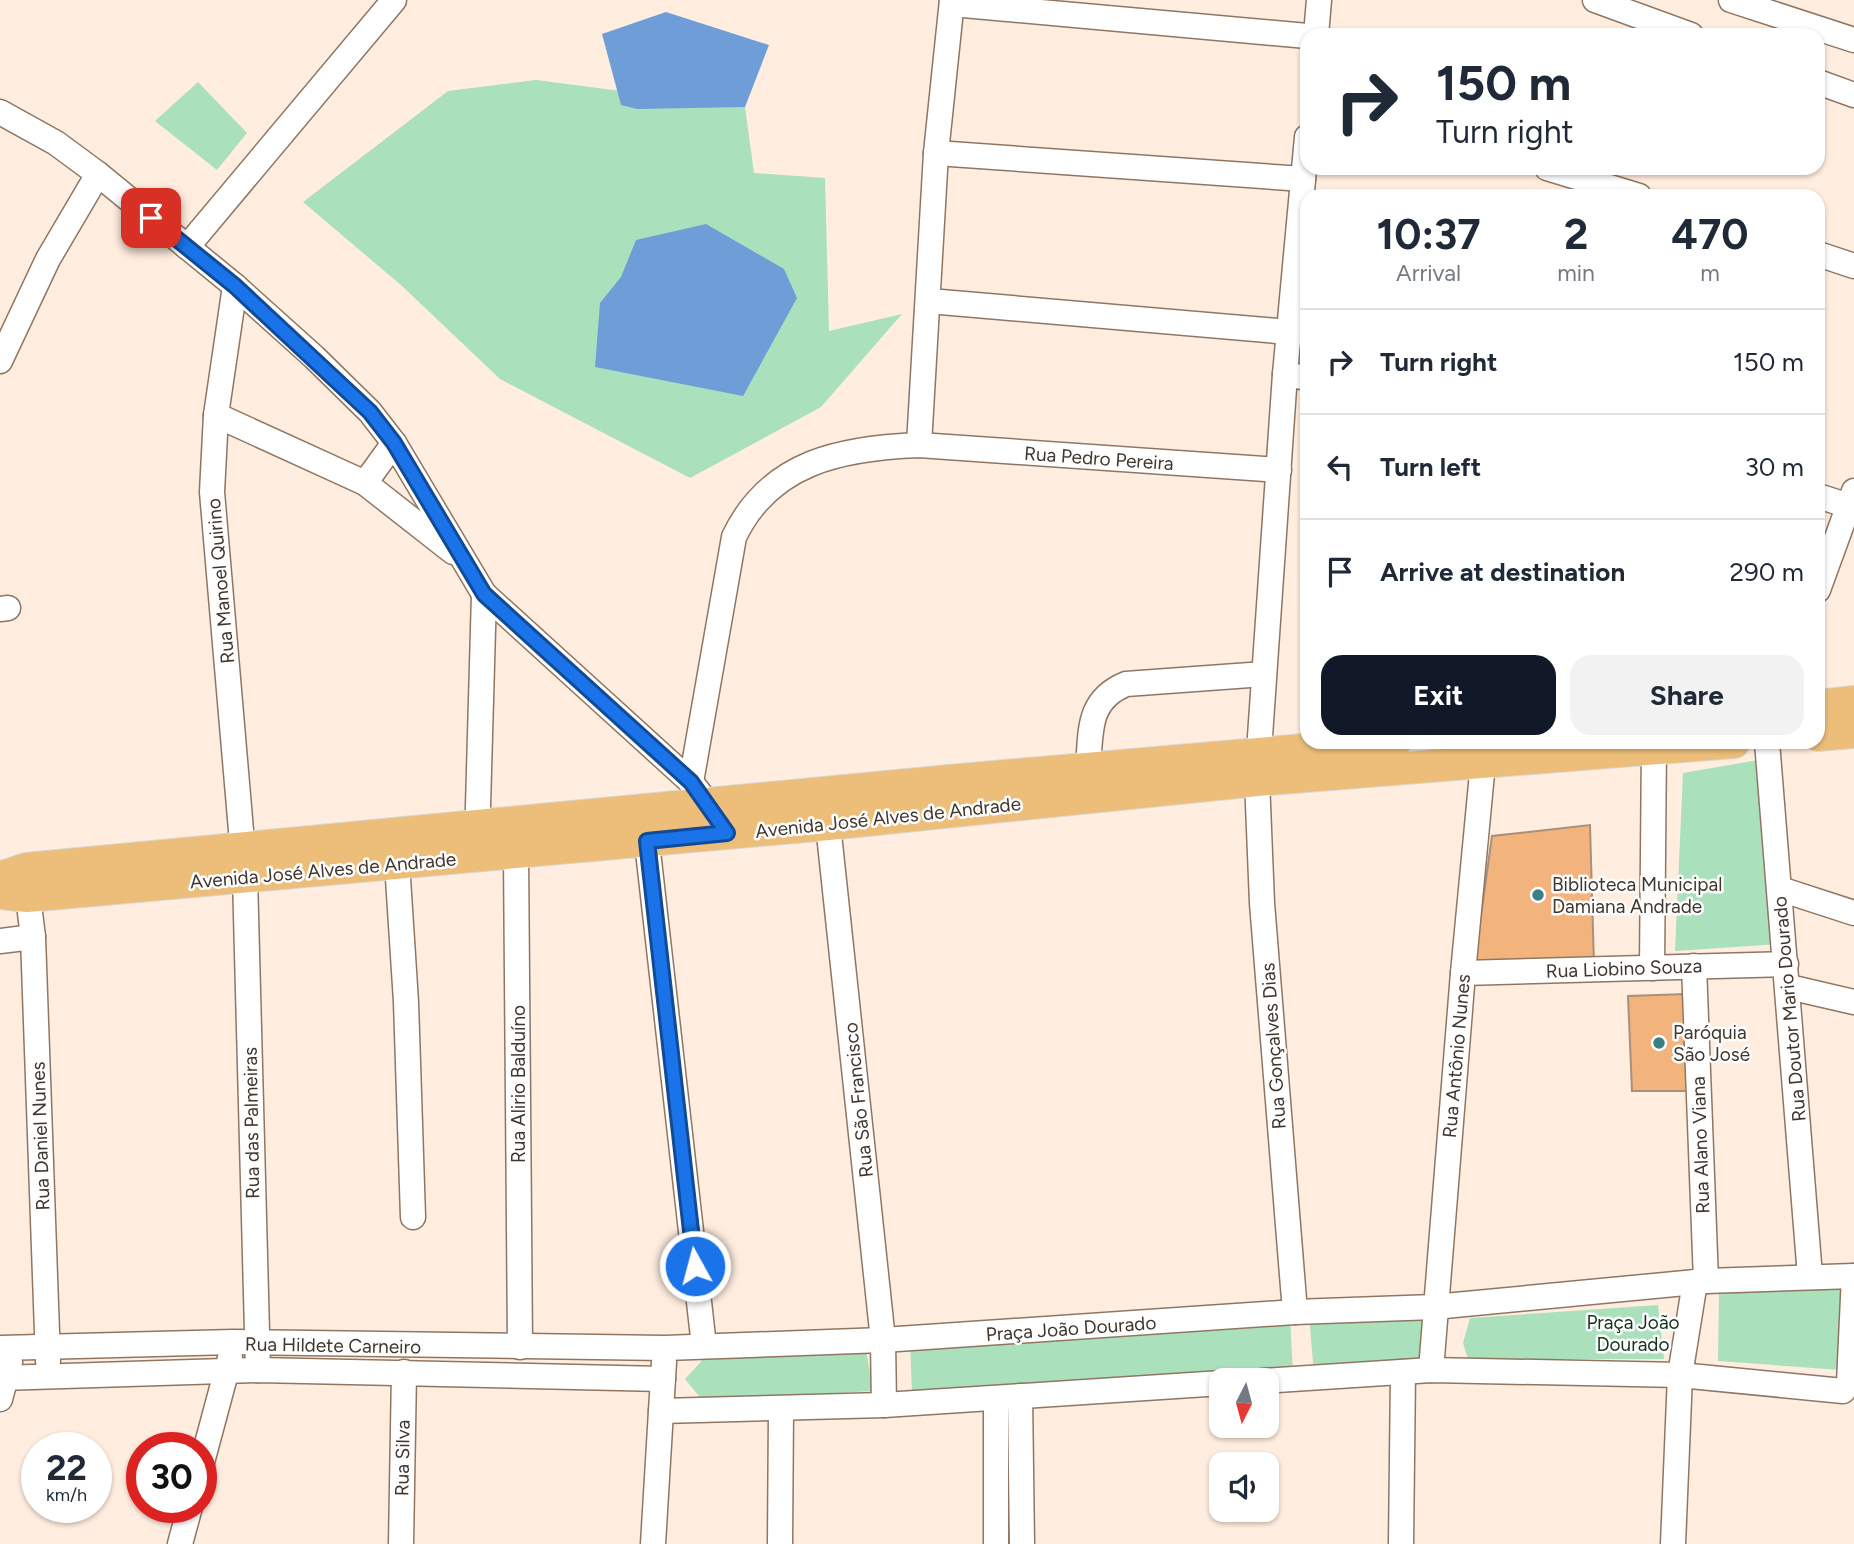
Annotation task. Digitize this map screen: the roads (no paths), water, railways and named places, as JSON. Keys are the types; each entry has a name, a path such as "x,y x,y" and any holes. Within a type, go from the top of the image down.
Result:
{"main road":[{"path":"1825,705 1854,702"},
{"path":"1825,734 1854,732"},
{"name":"Avenida José Alves de Andrade","path":"13,884 244,863 486,835 645,826 727,833 826,809 1088,768 1257,767 1356,749"},
{"name":"Avenida José Alves de Andrade","path":"244,863 397,863 486,835 516,854 645,826 700,793 826,809 1257,767 1557,749"}],"street":[{"path":"187,247 394,0"},
{"path":"1317,28 1320,0"},
{"path":"1595,0 1672,28"},
{"path":"1731,0 1817,28"},
{"path":"919,445 936,153 952,2 1300,35"},
{"path":"1825,31 1854,40"},
{"path":"1825,85 1854,95"},
{"path":"0,112 55,143 98,174 235,286 370,412 394,443 484,594 700,793 727,833"},
{"path":"936,153 1303,179"},
{"path":"0,361 48,259 98,174"},
{"path":"1303,175 1303,189"},
{"path":"1570,175 1616,189"},
{"path":"1825,256 1854,266"},
{"path":"1257,767 1279,470 1296,376 1289,332 1300,269"},
{"name":"Rua Manoel Quirino","path":"235,286 216,415 212,492 244,863"},
{"path":"929,301 1289,332"},
{"path":"216,415 365,483 466,563"},
{"path":"365,483 394,443"},
{"name":"Rua Pedro Pereira","path":"700,793 734,537 748,510 774,485 800,468 835,454 872,447 919,445 1279,470"},
{"path":"1825,496 1851,498 1825,570"},
{"path":"484,594 486,835"},
{"path":"1088,768 1094,715 1100,699 1111,690 1126,684 1264,674"},
{"path":"1652,968 1654,749"},
{"name":"Rua Doutor Mario Dourado","path":"1768,749 1810,1276"},
{"name":"Rua Antônio Nunes","path":"1431,1370 1434,1307 1484,752"},
{"name":"Rua Gonçalves Dias","path":"1257,767 1262,903 1295,1312"},
{"name":"Rua São Francisco","path":"826,809 883,1340 884,1405"},
{"path":"645,826 704,1346"},
{"name":"Rua Alirio Balduíno","path":"516,854 520,1347"},
{"name":"Rua das Palmeiras","path":"244,863 245,1343 258,1370"},
{"path":"397,863 406,1002 413,1217"},
{"name":"Rua Daniel Nunes","path":"13,884 33,937 48,1376"},
{"path":"1780,889 1854,913"},
{"path":"0,941 33,937"},
{"name":"Rua Liobino Souza","path":"1463,973 1693,966 1787,976 1854,1002"},
{"name":"Rua Alano Viana","path":"1673,1544 1680,1375 1701,1282 1693,966"},
{"path":"1279,1380 1431,1370 1680,1375 1843,1391 1849,1383 1854,1276"},
{"name":"Praça João Dourado","path":"665,1348 883,1340 1295,1312 1434,1307 1701,1282 1854,1276"},
{"path":"210,1432 227,1372 245,1343"},
{"name":"Rua Hildete Carneiro","path":"7,1348 245,1343 665,1348"},
{"path":"438,1373 440,1347"},
{"path":"2,1385 7,1348"},
{"path":"653,1544 665,1348"},
{"name":"Rua Hildete Carneiro","path":"2,1385 48,1376 258,1370 663,1379"},
{"name":"Rua Silva","path":"401,1544 404,1372"},
{"path":"1401,1544 1403,1372"},
{"path":"661,1411 884,1405 1209,1384"},
{"path":"996,1544 1008,1398"},
{"path":"1008,1398 1022,1544"},
{"path":"780,1544 781,1409"},
{"path":"180,1544 186,1523"}],"water":[{"path":"666,12 769,45 745,107 637,109 621,105 602,34"},
{"path":"706,224 784,269 797,298 743,396 595,367 600,303 621,277 636,240"}],"place":[{"name":"Biblioteca Municipal Damiana Andrade","path":"1538,895"},
{"name":"Paróquia São José","path":"1659,1043"}]}
